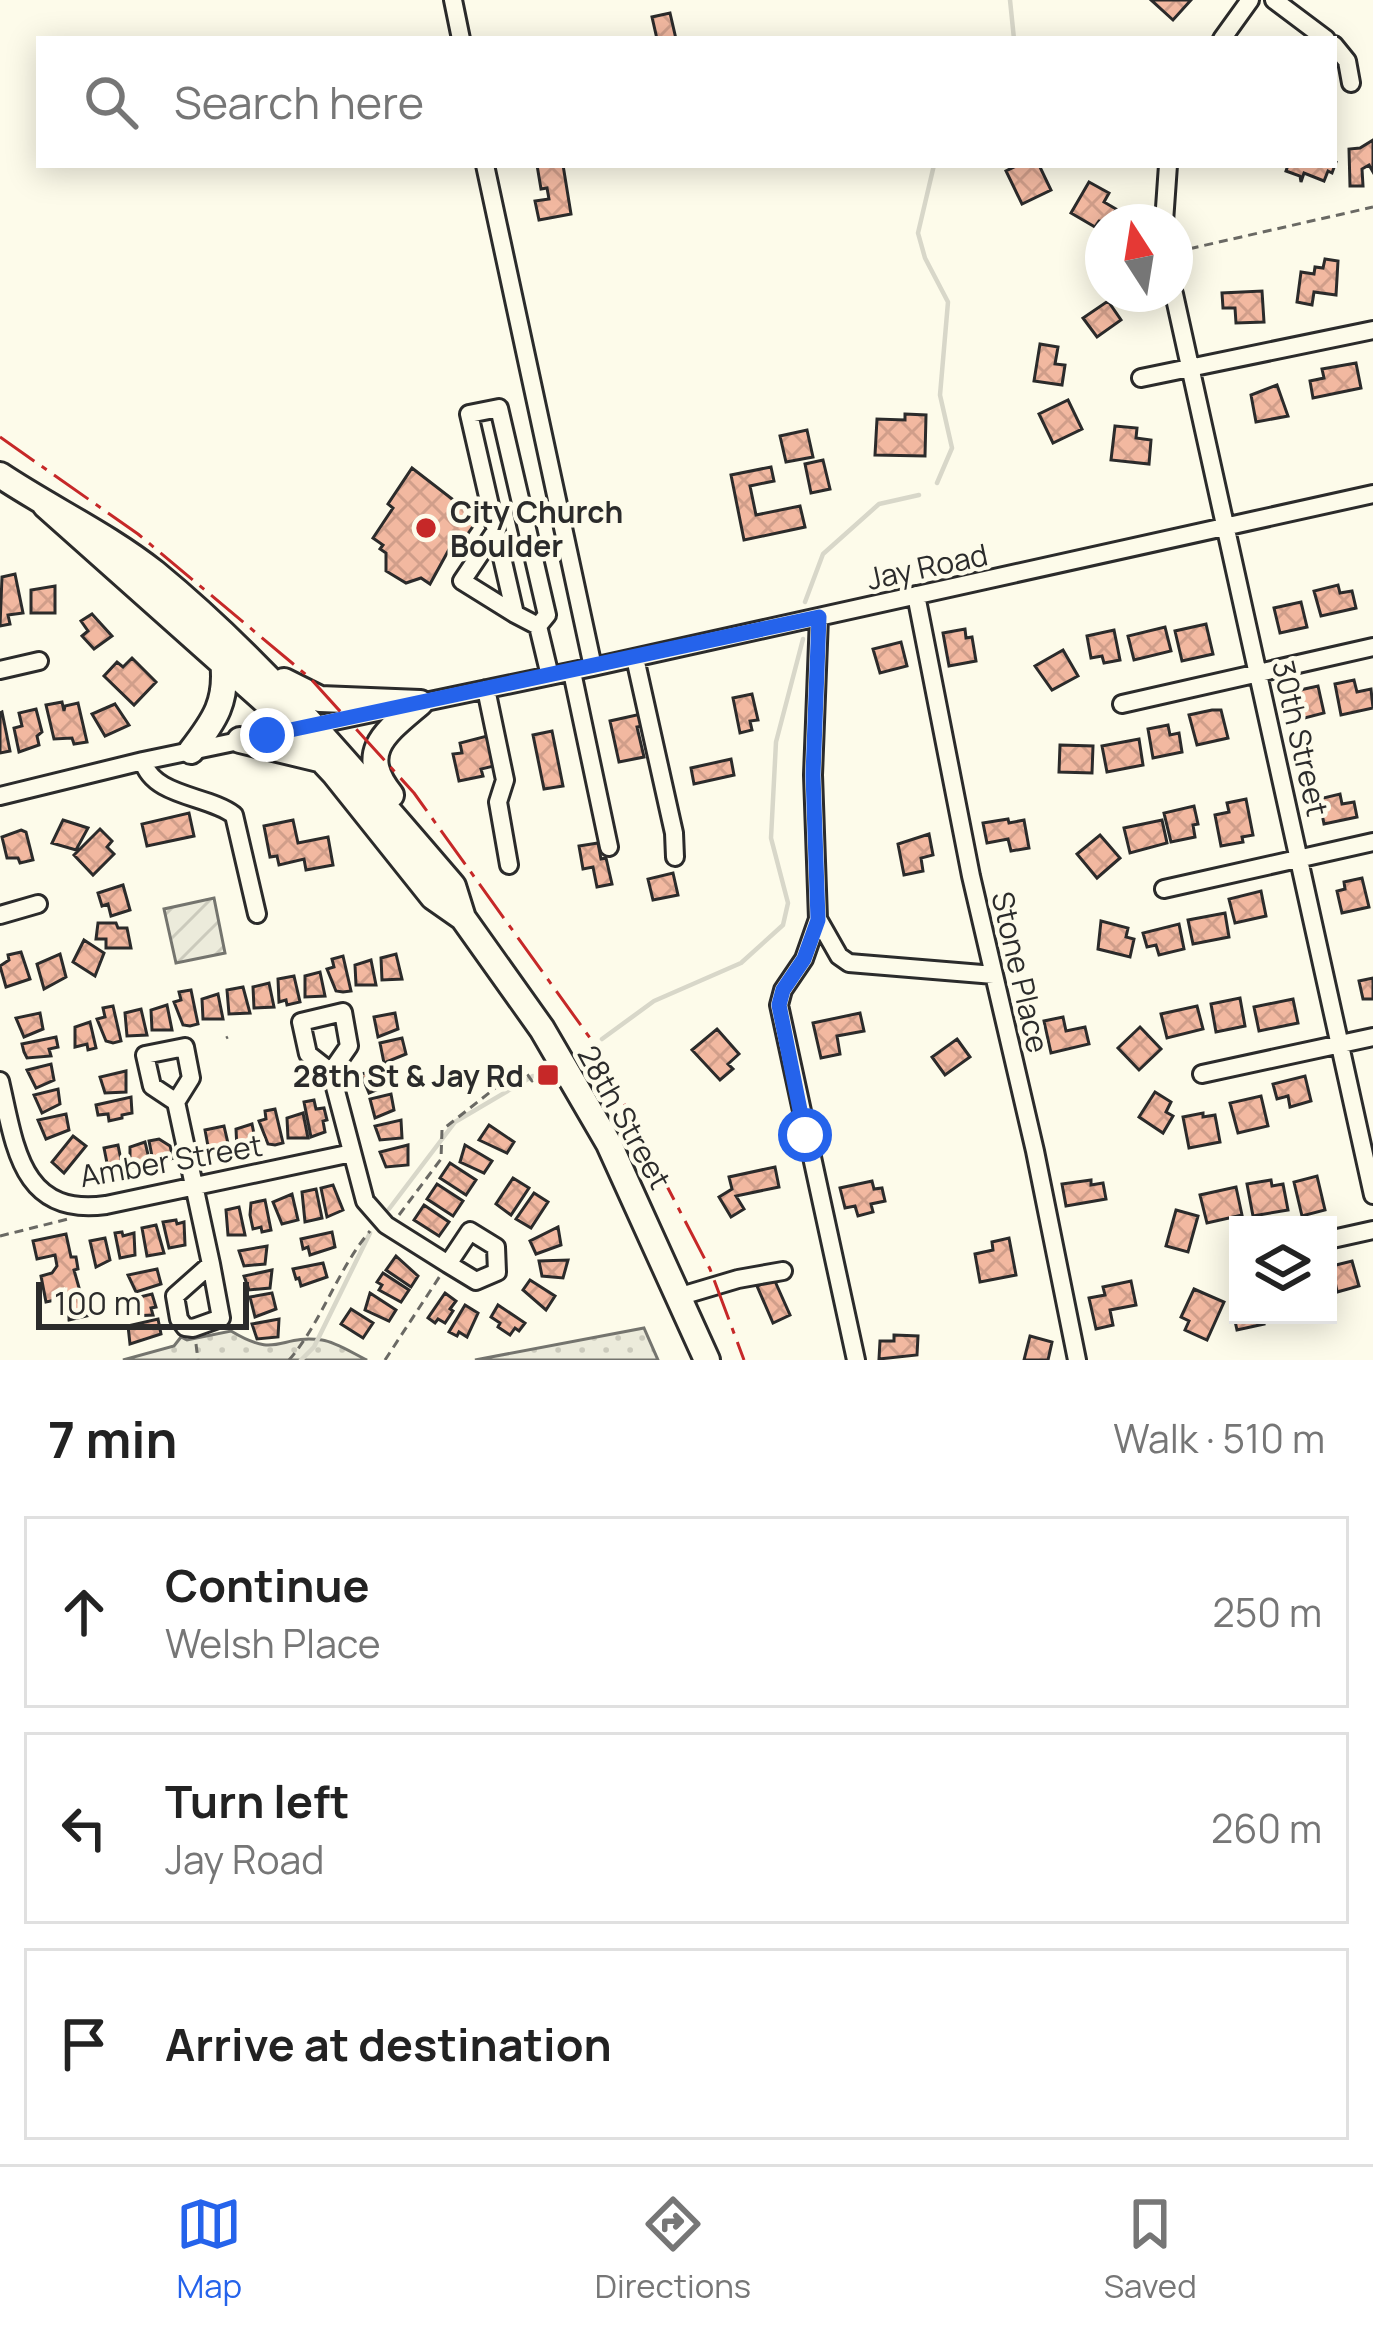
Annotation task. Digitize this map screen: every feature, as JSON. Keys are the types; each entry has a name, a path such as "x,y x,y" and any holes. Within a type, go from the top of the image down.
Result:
{"highway":[{"path":"0,475 45,505 95,553 232,657 304,727"},
{"path":"232,657 320,699 419,703"},
{"path":"190,751 221,708 232,657"},
{"path":"419,703 386,732 374,756 375,765 378,780 441,857 454,886"},
{"name":"28th Street","path":"304,727 321,760 433,896 464,918 512,982 633,1190 707,1360"},
{"name":"28th Street","path":"304,727 454,886 464,918"},
{"path":"240,740 321,760"}],"street":[{"path":"453,0 460,36"},
{"path":"1224,36 1250,0"},
{"path":"1274,0 1322,36"},
{"path":"1337,49 1347,61 1351,83"},
{"path":"486,168 593,667"},
{"path":"1165,204 1168,168"},
{"name":"30th Street","path":"1178,312 1373,1195"},
{"path":"1142,378 1373,329"},
{"path":"515,614 469,414 499,407 547,615 538,626"},
{"name":"Jay Road","path":"0,796 1373,494"},
{"path":"494,532 462,581 538,626 550,676"},
{"name":"Stone Place","path":"916,595 1077,1360"},
{"path":"819,617 813,775 818,920 804,959 783,990 780,1023 856,1360"},
{"path":"1122,704 1373,647"},
{"path":"635,658 674,833 674,856"},
{"path":"0,670 39,662"},
{"path":"572,672 609,847"},
{"path":"486,689 505,780 498,802 509,865"},
{"path":"143,761 146,772 158,783 234,815 256,914"},
{"path":"1164,889 1373,842"},
{"path":"0,915 38,904"},
{"path":"818,920 838,956 849,963 994,975"},
{"path":"1202,1074 1373,1037"},
{"path":"332,1072 365,1201 383,1223 448,1264"},
{"name":"Amber Street","path":"0,1081 18,1159 44,1193 72,1206 106,1205 352,1153"},
{"path":"176,1102 211,1264"},
{"path":"1337,1238 1373,1230"},
{"path":"681,1296 783,1271"}],"path":[{"path":"1193,247 1373,207"},
{"path":"289,1360 310,1335 317,1312 367,1233 401,1214 441,1159 439,1137 448,1125 522,1067 532,1081 559,1057"},
{"path":"0,1235 68,1222 72,1206"},
{"path":"386,1360 448,1264"}],"shaded area":[{"path":"214,898 225,953 176,963 164,909"},
{"path":"644,1328 658,1360 475,1360"},
{"path":"231,1331 269,1345 322,1340 367,1360 123,1360 174,1346 181,1337 187,1340"}],"building":[{"path":"1151,0 1191,0 1173,20"},
{"path":"670,13 675,36 656,36 652,17"},
{"path":"1373,140 1373,172 1369,165 1362,169 1363,186 1350,186 1349,149"},
{"path":"538,168 563,168 571,214 539,220 535,201 549,199 547,188 541,189"},
{"path":"1040,168 1051,190 1022,204 1006,171"},
{"path":"1334,168 1324,181 1304,173 1301,182 1300,176 1286,171"},
{"path":"1089,182 1109,193 1104,202 1107,204 1085,204 1085,221 1071,213"},
{"path":"1325,259 1338,261 1336,295 1314,292 1312,305 1297,302 1301,272 1314,274 1315,267 1323,268"},
{"path":"1262,291 1264,322 1236,323 1235,308 1223,308 1222,293"},
{"path":"1092,312 1116,312 1121,320 1097,337 1083,318"},
{"path":"1040,344 1058,347 1055,364 1065,365 1062,385 1034,381"},
{"path":"1356,363 1361,388 1313,398 1310,381 1324,378 1322,369"},
{"path":"1277,385 1288,416 1256,422 1251,395"},
{"path":"1068,400 1082,429 1053,443 1039,414"},
{"path":"905,414 926,415 925,456 875,455 877,419 905,420"},
{"path":"1115,426 1137,428 1136,438 1151,440 1149,464 1111,460"},
{"path":"807,430 813,457 786,462 780,436"},
{"path":"823,460 830,489 811,493 805,464"},
{"path":"771,467 774,481 750,486 756,515 800,506 805,527 744,540 731,475"},
{"name":"City Church Boulder","path":"412,468 478,519 458,548 452,544 430,584 421,578 406,583 386,571 383,545 373,538"},
{"path":"15,574 23,613 8,615 10,624 0,626 2,577"},
{"path":"1338,585 1340,593 1352,591 1356,608 1321,616 1314,591"},
{"path":"55,586 55,613 31,613 31,590"},
{"path":"1301,602 1307,627 1280,633 1274,608"},
{"path":"92,614 112,636 94,649 82,636 88,631 81,621"},
{"path":"1206,624 1213,654 1182,661 1175,631"},
{"path":"1165,627 1171,651 1134,660 1128,636"},
{"path":"965,629 966,638 972,637 976,661 949,666 943,633"},
{"path":"1114,630 1120,660 1104,663 1102,656 1091,658 1087,636"},
{"path":"901,642 907,666 880,673 873,649"},
{"path":"1063,650 1078,676 1052,690 1035,666"},
{"path":"132,658 156,682 134,705 104,676 117,662 123,667"},
{"path":"1354,680 1357,692 1371,689 1373,708 1341,715 1335,684"},
{"path":"1318,686 1324,713 1297,720 1292,702 1302,699 1300,690"},
{"path":"752,694 758,720 750,721 752,730 740,733 733,698"},
{"path":"62,702 64,711 65,706 78,703 87,742 54,739 46,705"},
{"path":"115,704 129,725 105,736 92,714"},
{"path":"36,709 42,732 37,736 39,745 19,752 14,728 22,726 19,713"},
{"path":"1221,710 1228,738 1197,745 1189,715"},
{"path":"0,713 10,751 0,753"},
{"path":"641,714 643,726 637,727 644,757 619,762 610,721"},
{"path":"1168,725 1170,735 1179,733 1182,752 1153,758 1148,729"},
{"path":"552,731 563,786 544,789 533,735"},
{"path":"487,736 494,766 481,769 483,776 459,781 453,754 462,753 460,743"},
{"path":"1139,739 1143,765 1107,772 1102,746"},
{"path":"1060,745 1093,746 1092,773 1059,772"},
{"path":"731,759 734,775 694,784 691,768"},
{"path":"1340,794 1342,804 1354,802 1357,817 1324,824 1319,799"},
{"path":"1246,799 1253,835 1221,846 1215,815 1229,812 1227,803"},
{"path":"1194,806 1195,837 1171,842 1164,813"},
{"path":"189,813 194,836 147,846 142,824"},
{"path":"1008,819 1009,823 1024,820 1029,848 1011,851 1008,839 987,843 983,823"},
{"path":"63,820 88,828 76,850 52,843"},
{"path":"293,820 298,843 328,837 333,865 306,870 304,859 279,865 277,856 270,857 264,826"},
{"path":"1162,820 1167,843 1130,853 1124,828"},
{"path":"100,829 112,841 107,847 114,854 93,875 74,855"},
{"path":"26,832 33,860 20,863 18,858 7,858 2,837"},
{"path":"929,834 933,855 921,858 923,871 904,875 898,844"},
{"path":"1100,835 1120,858 1097,878 1077,854"},
{"path":"598,843 612,884 597,887 593,867 583,869 579,846"},
{"path":"673,873 678,895 653,900 648,879"},
{"path":"1362,878 1369,907 1342,913 1337,891 1345,889 1344,882"},
{"path":"123,885 130,910 111,916 98,893"},
{"path":"1261,891 1266,916 1235,923 1229,899"},
{"path":"1225,913 1229,937 1193,944 1188,920"},
{"path":"1101,921 1128,928 1126,937 1134,939 1130,957 1098,949"},
{"path":"98,923 127,928 131,948 106,948 106,939 96,939"},
{"path":"1179,924 1184,949 1159,955 1156,945 1147,947 1143,933"},
{"path":"84,940 104,953 95,976 73,962"},
{"path":"21,952 30,979 6,987 0,966 9,960 8,955"},
{"path":"60,954 66,977 44,989 37,964"},
{"path":"396,954 402,979 382,980 381,958"},
{"path":"343,956 351,991 343,992 336,991 327,969 334,967 332,959"},
{"path":"371,960 376,985 356,985 355,965"},
{"path":"320,972 325,996 305,997 305,976"},
{"path":"294,976 300,1002 279,1002 278,979"},
{"path":"1373,978 1373,999 1363,999 1359,981"},
{"path":"269,983 274,1007 254,1008 253,987"},
{"path":"243,987 250,1013 229,1014 227,990"},
{"path":"191,990 198,1024 190,1026 183,1025 174,1002 181,1000 179,992"},
{"path":"218,994 223,1019 203,1019 202,999"},
{"path":"1240,998 1245,1026 1216,1032 1211,1004"},
{"path":"1293,999 1298,1023 1259,1031 1254,1007"},
{"path":"167,1005 172,1030 152,1030 151,1010"},
{"path":"113,1006 121,1041 113,1043 106,1041 97,1019 105,1017 103,1008"},
{"path":"1197,1006 1203,1029 1167,1038 1161,1014"},
{"path":"141,1009 147,1035 127,1036 125,1013"},
{"path":"40,1013 43,1029 24,1037 16,1018"},
{"path":"395,1013 398,1029 378,1037 374,1017"},
{"path":"860,1013 864,1031 837,1036 840,1054 821,1058 813,1023"},
{"path":"1063,1017 1066,1031 1085,1027 1089,1044 1051,1053 1044,1021"},
{"path":"90,1022 96,1048 75,1047 75,1027"},
{"path":"1140,1027 1161,1049 1139,1070 1118,1048"},
{"path":"717,1029 739,1054 728,1064 733,1069 720,1080 692,1050"},
{"path":"56,1037 58,1047 49,1049 51,1056 27,1058 22,1044"},
{"path":"402,1038 406,1054 384,1063 380,1043"},
{"path":"957,1039 970,1057 945,1075 932,1057"},
{"path":"51,1064 54,1080 36,1088 27,1070"},
{"path":"386,1068 388,1085 369,1093 361,1074"},
{"path":"126,1071 126,1092 105,1093 100,1077"},
{"path":"1305,1076 1311,1101 1290,1107 1288,1096 1277,1099 1273,1084"},
{"path":"58,1089 60,1104 42,1113 34,1095"},
{"path":"1155,1092 1171,1102 1166,1112 1173,1116 1163,1133 1139,1117"},
{"path":"391,1094 394,1110 375,1118 370,1099"},
{"path":"1261,1096 1268,1126 1238,1133 1230,1103"},
{"path":"131,1097 132,1113 109,1121 108,1114 98,1115 96,1105"},
{"path":"314,1100 316,1109 324,1108 327,1120 323,1121 325,1132 311,1137 304,1102"},
{"path":"275,1109 283,1143 275,1145 268,1144 259,1121 266,1119 265,1111"},
{"path":"303,1113 308,1138 288,1138 287,1118"},
{"path":"1203,1113 1203,1117 1215,1115 1220,1142 1189,1148 1183,1117"},
{"path":"66,1114 69,1130 46,1139 38,1120"},
{"path":"401,1120 402,1138 380,1140 375,1126"},
{"path":"252,1124 257,1149 237,1149 236,1129"},
{"path":"489,1125 514,1142 507,1153 479,1140"},
{"path":"224,1126 230,1152 210,1157 205,1130"},
{"path":"73,1136 86,1146 64,1173 52,1162"},
{"path":"159,1139 170,1146 173,1158 154,1166 149,1141"},
{"path":"145,1142 151,1167 130,1167 130,1147"},
{"path":"118,1145 123,1170 109,1173 104,1148"},
{"path":"408,1145 408,1165 386,1167 380,1152"},
{"path":"465,1145 492,1161 484,1173 460,1162"},
{"path":"450,1163 476,1180 466,1195 440,1178"},
{"path":"775,1167 779,1187 736,1196 744,1209 731,1217 719,1197 732,1189 729,1177"},
{"path":"1317,1176 1325,1210 1302,1216 1294,1182"},
{"path":"513,1178 529,1188 511,1215 496,1204"},
{"path":"1091,1180 1091,1185 1103,1183 1106,1199 1066,1206 1062,1184"},
{"path":"1271,1180 1272,1186 1283,1184 1288,1210 1253,1216 1247,1184"},
{"path":"872,1181 874,1189 882,1188 885,1201 871,1204 873,1212 858,1216 855,1206 845,1208 840,1188"},
{"path":"437,1184 463,1201 453,1216 427,1199"},
{"path":"333,1185 343,1210 327,1217 321,1188"},
{"path":"1236,1187 1242,1215 1207,1223 1200,1195"},
{"path":"316,1189 322,1218 305,1222 302,1192"},
{"path":"534,1193 548,1202 531,1228 516,1219"},
{"path":"292,1194 298,1220 282,1224 273,1202"},
{"path":"265,1200 271,1230 262,1232 261,1227 253,1229 251,1203"},
{"path":"424,1205 449,1222 439,1236 414,1220"},
{"path":"239,1207 245,1235 228,1235 226,1210"},
{"path":"1176,1210 1198,1216 1188,1252 1166,1246"},
{"path":"176,1220 177,1224 184,1222 185,1245 169,1248 163,1222"},
{"path":"156,1225 164,1253 147,1256 142,1228"},
{"path":"558,1227 561,1245 536,1254 530,1241"},
{"path":"332,1232 335,1247 310,1255 308,1247 303,1249 301,1239"},
{"path":"115,1233 123,1236 134,1233 135,1255 120,1258"},
{"path":"66,1234 71,1257 76,1257 78,1269 74,1270 87,1316 69,1320 65,1302 46,1302 41,1276 57,1266 55,1255 37,1259 33,1241"},
{"path":"105,1238 110,1260 96,1267 90,1241"},
{"path":"1009,1238 1016,1275 980,1282 975,1254 993,1250 992,1242"},
{"path":"267,1246 265,1264 244,1266 239,1251"},
{"path":"396,1256 418,1276 411,1287 386,1270"},
{"path":"568,1260 563,1278 542,1276 539,1261"},
{"path":"1352,1261 1359,1286 1337,1292 1337,1265"},
{"path":"323,1263 327,1277 301,1286 293,1269"},
{"path":"157,1269 161,1284 136,1292 128,1275"},
{"path":"272,1270 270,1288 249,1290 244,1276"},
{"path":"383,1273 409,1290 401,1302 379,1290 382,1285 377,1282"},
{"path":"774,1279 790,1315 773,1323 757,1286"},
{"path":"530,1280 555,1296 546,1310 523,1290"},
{"path":"1131,1281 1136,1305 1110,1310 1113,1325 1096,1329 1089,1298 1105,1295 1103,1287"},
{"path":"1194,1289 1224,1302 1207,1340 1185,1330 1189,1321 1181,1317"},
{"path":"272,1293 276,1309 255,1317 250,1297"},
{"path":"370,1293 396,1310 389,1321 365,1310"},
{"path":"445,1293 456,1301 453,1311 445,1323 438,1319 435,1323 428,1318"},
{"path":"152,1294 153,1315 131,1316 127,1300"},
{"path":"465,1305 478,1313 467,1337 449,1332"},
{"path":"498,1305 525,1323 519,1331 515,1328 510,1335 498,1327 500,1323 491,1317"},
{"path":"351,1309 373,1323 363,1338 341,1324"},
{"path":"158,1319 161,1334 130,1344 128,1326"},
{"path":"279,1319 278,1337 257,1339 252,1324"},
{"path":"894,1335 918,1336 917,1355 879,1359 880,1341 894,1341"},
{"path":"1030,1336 1052,1342 1048,1360 1024,1360"}],"waterway":[{"path":"1010,0 1014,36"},
{"path":"933,168 918,233 948,302 940,395 952,448 937,483"},
{"path":"805,602 823,554 879,504 919,495"},
{"path":"602,1039 654,1001 741,963 783,925 788,903 771,838 776,742 803,639"},
{"path":"389,1209 455,1122 533,1076"},
{"path":"301,1360 314,1347 370,1233"}],"power":[{"path":"0,437 138,534 310,678 414,793 590,1038 710,1269 744,1360"}],"place":[{"name":"City Church Boulder","path":"426,528"},
{"name":"28th St & Jay Rd","path":"548,1075"}],"route":[{"path":"267,735 819,617 813,775 818,920 779,1005 805,1135"}]}
